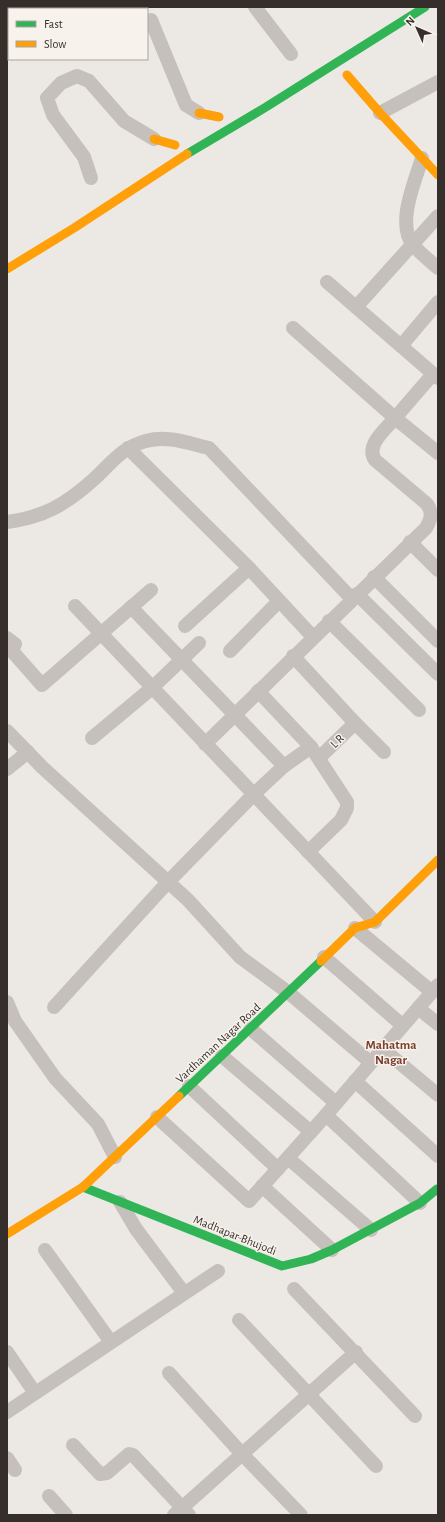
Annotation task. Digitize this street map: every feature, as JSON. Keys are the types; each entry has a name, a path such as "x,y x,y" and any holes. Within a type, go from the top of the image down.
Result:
{"main road":[{"path":"7,269 81,224 195,149 266,108 425,7"},
{"path":"347,75 438,175"},
{"path":"199,113 219,117"},
{"path":"154,139 175,145"},
{"name":"Vardhaman Nagar Road","path":"7,1234 83,1187 289,993 355,928 375,922 438,861"},
{"name":"Madhapar-Bhujodi","path":"83,1187 282,1266 311,1258 332,1250 420,1203 438,1189"}],"street":[{"path":"255,7 291,54"},
{"path":"151,20 186,106 199,113"},
{"path":"91,178 84,157 53,115 47,98 61,83 77,76 89,81 124,121 154,139"},
{"path":"380,113 438,82"},
{"path":"422,158 406,214 406,225 413,244 438,268"},
{"path":"356,307 438,216"},
{"path":"205,744 293,656 426,528 430,522 431,514 427,504 375,460 372,456 372,451 375,442 395,418 436,376 327,282"},
{"path":"401,346 438,302"},
{"path":"293,328 395,418 438,453"},
{"path":"7,522 22,520 49,512 69,500 94,480 111,461 128,448 147,441 166,439 208,448 355,597 438,674"},
{"path":"128,448 249,568 313,637"},
{"path":"410,542 438,570"},
{"path":"186,626 249,568"},
{"path":"374,577 438,641"},
{"path":"7,638 14,644 10,655 42,685 151,590"},
{"path":"230,651 280,601"},
{"path":"75,606 375,922"},
{"path":"130,607 284,766"},
{"path":"329,622 419,710"},
{"path":"92,738 152,688 199,643"},
{"path":"293,656 384,752"},
{"path":"258,691 311,747 346,802 347,808 341,820 308,852"},
{"name":"L R","path":"319,758 355,723"},
{"path":"7,731 188,900 240,957 289,993 370,1062"},
{"path":"54,1007 168,882 253,795 284,766 311,747"},
{"path":"7,769 28,752"},
{"path":"157,1117 249,1201 326,1116 370,1062 435,989 355,928"},
{"path":"324,957 402,1026"},
{"path":"7,1002 14,1021 55,1078 98,1124 116,1157"},
{"path":"418,1008 438,1024"},
{"path":"251,1029 336,1103"},
{"path":"383,1049 438,1095"},
{"path":"222,1056 311,1132"},
{"path":"355,1081 438,1156"},
{"path":"189,1086 278,1169"},
{"path":"326,1116 420,1203"},
{"path":"288,1158 371,1230"},
{"path":"262,1186 332,1250"},
{"path":"120,1202 136,1229 184,1293"},
{"path":"44,1250 111,1342"},
{"path":"7,1412 218,1271"},
{"path":"294,1289 356,1352 415,1416"},
{"path":"239,1320 376,1466"},
{"path":"7,1352 35,1393"},
{"path":"73,1445 100,1474 106,1473 129,1454 133,1455 182,1512 242,1454 356,1352"},
{"path":"169,1373 242,1454 301,1515"},
{"path":"48,1496 66,1515"}],"traffic: fast":[{"path":"187,154 266,107 425,7"},
{"path":"179,1096 321,961"},
{"path":"83,1187 282,1266 311,1259 332,1250 420,1203 437,1189 438,1191"}],"traffic: slow":[{"path":"347,75 438,175"},
{"path":"199,113 219,117"},
{"path":"154,139 175,145"},
{"path":"7,269 74,228 187,154"},
{"path":"321,961 355,928 375,922 438,860"},
{"path":"7,1234 83,1187 179,1096"}],"district":[{"name":"Mahatma Nagar","path":"391,1052"}]}
